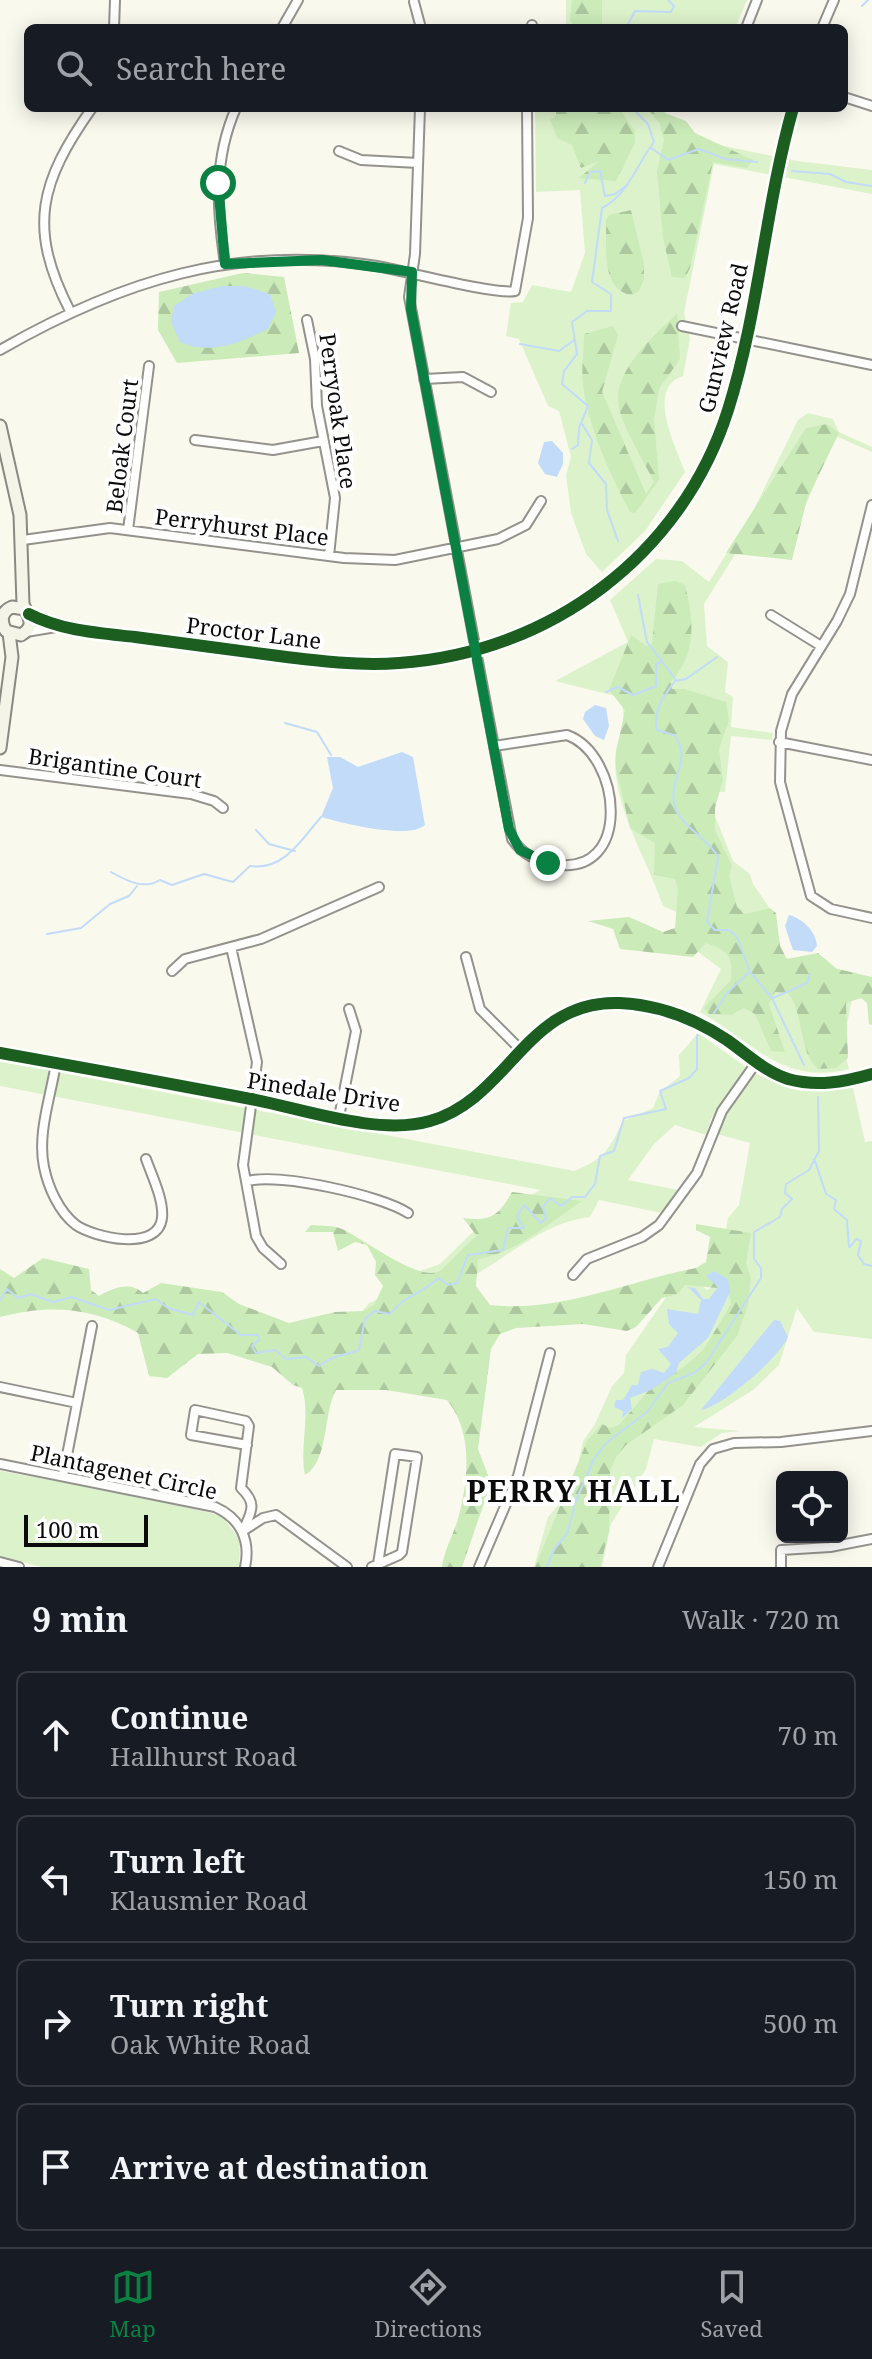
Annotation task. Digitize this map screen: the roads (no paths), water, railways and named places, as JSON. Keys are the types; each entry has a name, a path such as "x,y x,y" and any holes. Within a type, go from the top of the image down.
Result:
{"street":[{"path":"114,24 115,0"},
{"path":"284,24 298,0"},
{"path":"748,24 757,0"},
{"path":"824,24 834,0"},
{"path":"414,2 420,24"},
{"path":"848,98 872,106"},
{"path":"70,311 49,261 46,203 59,156 89,112"},
{"path":"225,264 217,195 218,172 224,141 235,112"},
{"path":"420,112 409,297 509,829 520,850 538,861 561,865 583,863 600,852 607,843 611,820 604,778 586,745 567,735 494,746"},
{"path":"0,350 70,311 154,279 225,264 313,259 412,272 515,291 528,218 527,112"},
{"name":"Gunview Road","path":"476,651 525,635 584,602 633,564 658,536 693,485 720,431 745,339 792,112"},
{"path":"339,151 361,160 418,163"},
{"name":"Perryoak Place","path":"307,320 323,441 335,498 329,556"},
{"path":"682,326 872,365"},
{"name":"Beloak Court","path":"128,530 149,366"},
{"path":"424,379 463,377 491,392"},
{"path":"0,426 23,540 21,578 31,623 12,632"},
{"path":"195,440 273,450 323,441"},
{"name":"Perryhurst Place","path":"23,540 100,528 329,556 395,560 481,544 514,531 533,516 541,501"},
{"path":"872,505 857,577 837,621 792,694 779,742 780,782 811,896 831,909 872,918"},
{"path":"0,748 12,657 12,632 2,619 21,578"},
{"path":"5,611 27,611"},
{"name":"Proctor Lane","path":"27,611 58,626"},
{"path":"771,615 821,646"},
{"name":"Proctor Lane","path":"12,632 58,626 355,663 399,663 476,651"},
{"path":"779,742 872,760"},
{"name":"Brigantine Court","path":"0,770 201,795 223,808"},
{"path":"172,971 185,959 294,926 379,887"},
{"path":"231,947 256,1050 252,1100 243,1151 256,1236 263,1248 281,1264"},
{"path":"466,957 480,1009 521,1050"},
{"name":"Pinedale Drive","path":"0,1053 339,1117 405,1125 446,1116 480,1093 541,1029 561,1017 586,1007 619,1003 686,1017 706,1027 756,1063 802,1082 840,1082 872,1074"},
{"path":"339,1117 356,1031 349,1009"},
{"path":"56,1063 42,1152 50,1188 65,1213 84,1230 128,1239 149,1236 158,1229 163,1215 146,1159"},
{"path":"573,1275 587,1259 642,1237 659,1225 697,1173 722,1111 756,1063"},
{"path":"248,1181 270,1179 294,1182 387,1201 408,1213"},
{"path":"63,1476 92,1326"},
{"path":"479,1567 518,1476 550,1353"},
{"path":"0,1387 77,1403"},
{"path":"245,1567 243,1531 253,1508 251,1497 241,1488 247,1445 249,1426 246,1421 195,1410 191,1435 247,1445"},
{"path":"658,1567 707,1454 722,1445 734,1443 781,1442 872,1431"},
{"path":"395,1454 417,1457 402,1552 375,1566 395,1454"},
{"name":"Plantagenet Circle","path":"0,1464 215,1507 236,1520 243,1531"},
{"path":"243,1531 263,1518 276,1515 347,1567"},
{"path":"781,1567 781,1550 830,1547 872,1539"},
{"path":"0,1562 19,1567"}],"water":[{"path":"223,286 244,286 270,294 276,312 268,329 226,346 203,348 180,342 171,322 174,306 194,293"},
{"path":"552,441 563,453 563,464 557,477 545,474 538,463 544,442"},
{"path":"595,705 606,708 609,726 604,740 595,736 583,719 585,712"},
{"path":"402,752 413,757 425,825 417,829 391,831 321,817 333,788 327,757 340,757 358,767"},
{"path":"789,915 799,919 811,931 817,946 812,952 793,950 785,926"},
{"path":"714,1271 728,1279 730,1292 708,1338 679,1363 676,1373 651,1390 630,1398 632,1409 622,1418 623,1411 614,1407 616,1400 623,1400 632,1385 638,1385 641,1372 652,1369 664,1373 671,1364 658,1349 668,1347 678,1333 669,1324 667,1309 698,1314 701,1300 688,1287 695,1288 703,1299 709,1299 718,1287 706,1276"},
{"path":"774,1320 780,1321 788,1337 783,1346 736,1391 701,1410"}],"waterway":[{"path":"628,24 635,11 671,12 674,6 668,0"},
{"path":"862,6 868,0"},
{"path":"572,449 578,445 579,428 588,406 562,384 564,371 577,354 572,322 587,311 611,311 611,294 592,282 602,208 626,187 654,142 648,124 636,112"},
{"path":"651,148 668,160 699,149 725,159 757,162"},
{"path":"585,183 590,172 600,171 605,196 615,194 626,186"},
{"path":"792,171 830,174 846,182 872,186"},
{"path":"520,344 559,351 574,340"},
{"path":"582,424 592,440 589,463 606,484 607,510 618,541"},
{"path":"638,595 647,642 676,680"},
{"path":"717,657 686,679 675,681 658,710 657,730 674,735 681,752 673,794 677,811 718,857 707,922 715,930 729,930 737,937 750,972 772,998 804,1065"},
{"path":"606,692 618,687 633,695 656,686 656,664 661,662"},
{"path":"285,723 317,732 331,755"},
{"path":"111,872 142,884 160,880 172,885 204,874 233,882 250,866 273,864 291,852 321,817"},
{"path":"256,830 269,844 295,851"},
{"path":"47,934 81,928 110,904 129,896 137,886"},
{"path":"714,1013 727,993 749,972"},
{"path":"773,998 807,983 810,974"},
{"path":"0,1300 7,1289 18,1298 31,1294 53,1302 72,1297 109,1310 156,1299 168,1308 193,1315 199,1302 241,1335 258,1335 259,1340 252,1346 256,1353 275,1350 286,1359 306,1357 319,1366 335,1357 359,1350 365,1319 375,1311 390,1314 438,1278 448,1285 457,1283 468,1255 503,1250 508,1228 524,1228 517,1217 524,1205 541,1223 546,1218 543,1207 550,1198 561,1206 572,1197 585,1197 595,1184 600,1156 614,1151 624,1118 666,1109 660,1091 689,1078 697,1069 697,1035"},
{"path":"547,1567 554,1549 567,1534 576,1501 594,1459 606,1443 647,1412 668,1383 694,1373 706,1363 761,1278 761,1268 754,1259 754,1232 780,1217 782,1209 792,1199 785,1193 786,1184 809,1170 819,1151 818,1097"},
{"path":"815,1161 826,1194 836,1200 834,1209 847,1220 849,1247"},
{"path":"850,1247 856,1239 861,1241 858,1255 864,1264 872,1266"}],"district":[{"name":"PERRY HALL","path":"574,1490"}]}
